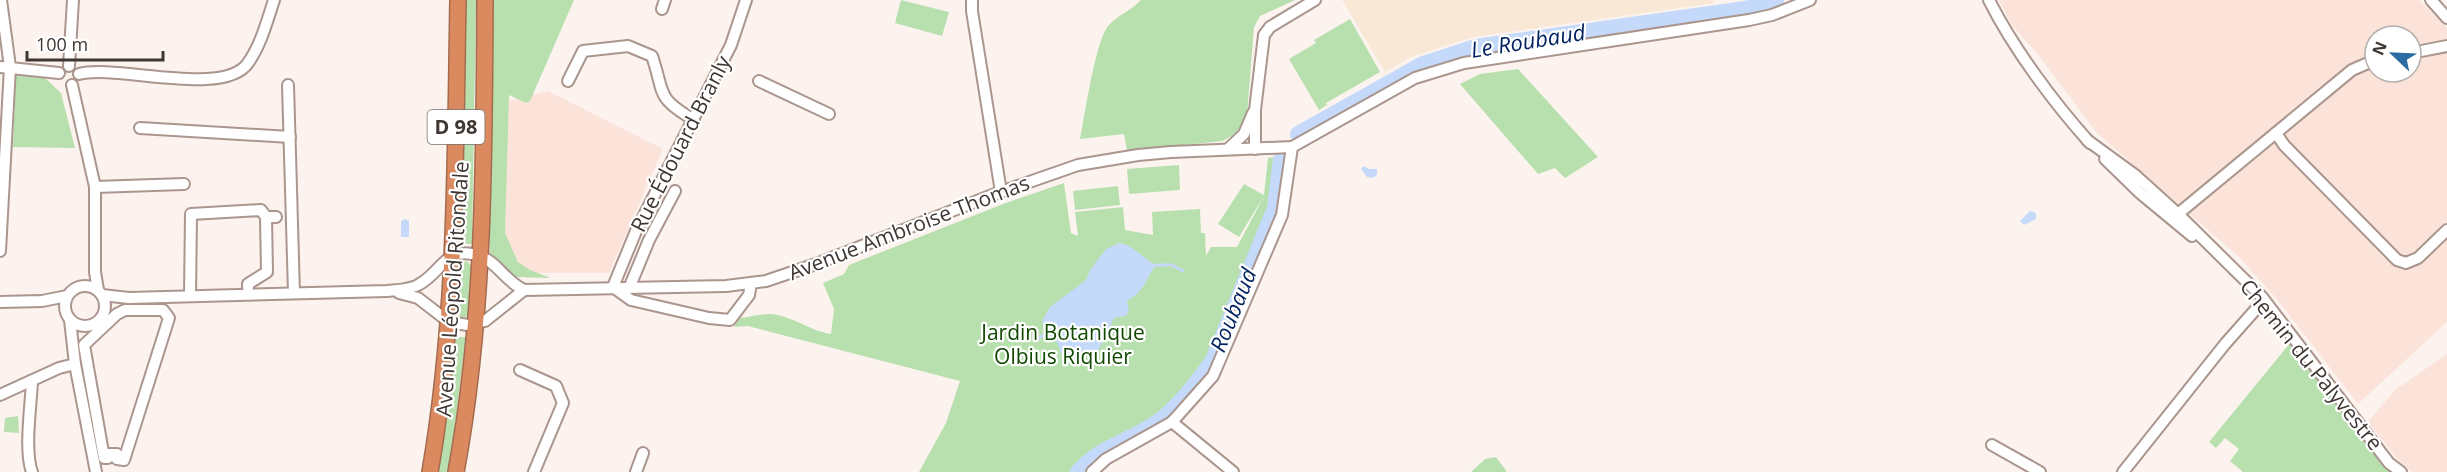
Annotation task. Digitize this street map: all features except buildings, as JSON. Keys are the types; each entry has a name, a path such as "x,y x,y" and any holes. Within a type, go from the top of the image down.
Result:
{"highway":[{"name":"Avenue Léopold Ritondale","path":"430,472 449,322 453,255 458,0"},
{"name":"Avenue Léopold Ritondale","path":"456,472 469,390 480,256 484,169 484,0"}],"street":[{"path":"0,250 5,67 2,0"},
{"path":"69,66 72,0"},
{"path":"79,74 211,79 235,75 248,64 274,0"},
{"name":"Rue Édouard Branly","path":"613,287 636,231 731,45 746,0"},
{"path":"972,0 1001,192"},
{"path":"1251,149 1264,35 1270,27 1316,0"},
{"path":"1092,472 1106,459 1172,422 1207,386 1220,364 1282,215 1292,147 1415,78 1464,63 1764,17 1810,0"},
{"name":"Chemin du Palyvestre","path":"1989,0 2023,56 2073,124 2087,140 2135,176 2174,216 2264,300 2389,463 2401,472"},
{"path":"2431,0 2447,18"},
{"path":"568,81 583,51 628,46 652,56 662,95 671,107 694,120"},
{"path":"2423,51 2447,46"},
{"path":"2174,216 2352,70 2363,65"},
{"path":"59,73 63,68 69,66 75,68 79,74 77,81 72,85"},
{"path":"5,67 59,73"},
{"path":"59,73 62,82 72,85"},
{"path":"759,81 829,114"},
{"path":"72,85 95,187 95,272 105,310"},
{"path":"288,85 294,293"},
{"path":"1228,149 1244,134 1255,110"},
{"path":"140,128 290,137"},
{"path":"2276,133 2307,169 2397,260 2406,263 2418,258 2447,230"},
{"path":"1244,134 1251,149"},
{"name":"Avenue Ambroise Thomas","path":"524,290 630,286 726,286 751,283 782,277 1060,171 1138,155 1292,147"},
{"path":"95,187 184,184"},
{"path":"630,286 649,240 675,191"},
{"path":"190,296 194,214 261,210 278,217 267,272 248,284 248,287"},
{"path":"84,286 100,293 129,298 387,291 419,285 453,255 480,256 487,259 507,280 524,290 485,321 475,325 449,322 418,298 387,291"},
{"path":"95,272 84,286 75,289 68,296 65,303 96,472"},
{"path":"613,287 631,300 709,318 730,320 750,295 751,283"},
{"path":"0,303 42,301 68,296"},
{"path":"72,342 86,327 100,320 105,310 129,298"},
{"path":"2123,472 2225,344 2264,300"},
{"path":"42,301 86,327"},
{"path":"125,310 163,310 169,318 124,460 117,459 117,454 108,454 108,458 104,458 84,345 117,314 125,310"},
{"path":"0,395 59,368 75,364"},
{"path":"520,370 556,386 563,403 534,472"},
{"path":"32,381 29,433 32,472"},
{"path":"1172,422 1233,472"},
{"path":"1992,445 2040,472"},
{"path":"636,472 643,453"}],"shaded area":[{"path":"1342,0 1712,0 1715,3 1473,37 1411,57 1385,72"},
{"path":"1999,0 2419,0 2447,28 2447,322 2358,404 2276,298 2239,257 2097,133 2040,57 2011,24"},
{"path":"548,91 663,149 609,273 529,273 517,260 504,234 507,101"},
{"path":"2447,354 2447,472 2412,472 2399,461 2368,422 2395,390"}],"green space":[{"path":"464,0 476,0 472,244 461,244"},
{"path":"489,0 574,0 530,101 526,103 509,95 505,233 518,262 530,270 551,278 513,277 490,254"},
{"path":"901,0 949,12 942,36 895,23"},
{"path":"1141,0 1295,0 1260,16 1254,27 1247,116 1240,128 1230,137 1222,141 1127,151 1124,134 1080,139 1103,35 1111,22"},
{"path":"1350,19 1380,72 1326,103 1327,105 1319,110 1289,59 1316,43 1314,40"},
{"path":"1518,69 1598,157 1565,178 1555,168 1538,174 1460,84 1480,74"},
{"path":"16,76 45,78 61,93 75,148 13,147"},
{"name":"Jardin Botanique Olbius Riquier","path":"1276,157 1266,215 1205,362 1162,411 1095,450 1071,472 919,472 946,423 960,381 748,326 734,327 740,318 770,314 785,317 831,334 834,309 823,283 844,274 849,265 1003,204 1064,183 1071,233 1078,236 1075,212 1123,207 1125,230 1153,235 1152,212 1200,209 1201,233 1205,233 1206,256 1211,247 1237,247 1264,196 1239,237 1218,224 1244,184 1264,195 1268,158"},
{"path":"1179,165 1180,190 1129,194 1127,169"},
{"path":"1118,186 1120,205 1075,210 1073,191"},
{"path":"467,261 471,266 468,316 462,319 458,313 460,265"},
{"path":"455,337 466,337 449,472 436,472"},
{"path":"2290,343 2386,465 2395,472 2243,472 2230,461 2239,449 2225,438 2216,448 2209,442"},
{"path":"18,416 19,433 4,432 5,418"},
{"path":"1496,457 1507,472 1471,472 1485,459"}],"water":[{"path":"1364,166 1377,169 1377,175 1373,178 1367,177 1361,169"},
{"path":"2030,211 2036,213 2036,219 2024,225 2020,221"},
{"path":"405,219 409,221 409,237 401,237 401,221"},
{"path":"1119,243 1129,246 1156,265 1141,289 1127,301 1129,310 1126,316 1114,318 1098,351 1087,351 1071,356 1061,354 1057,342 1050,335 1045,336 1043,333 1045,331 1042,321 1050,307 1086,280 1090,270 1106,249"}],"waterway":[{"name":"Le Roubaud","path":"1298,134 1423,64 1475,47 1745,9 1776,0"},
{"name":"Roubaud","path":"1078,472 1097,455 1154,425 1164,417 1191,390 1213,360 1275,208 1281,159"},
{"path":"1156,265 1172,265 1183,271"},
{"path":"1037,339 1044,335"}]}
